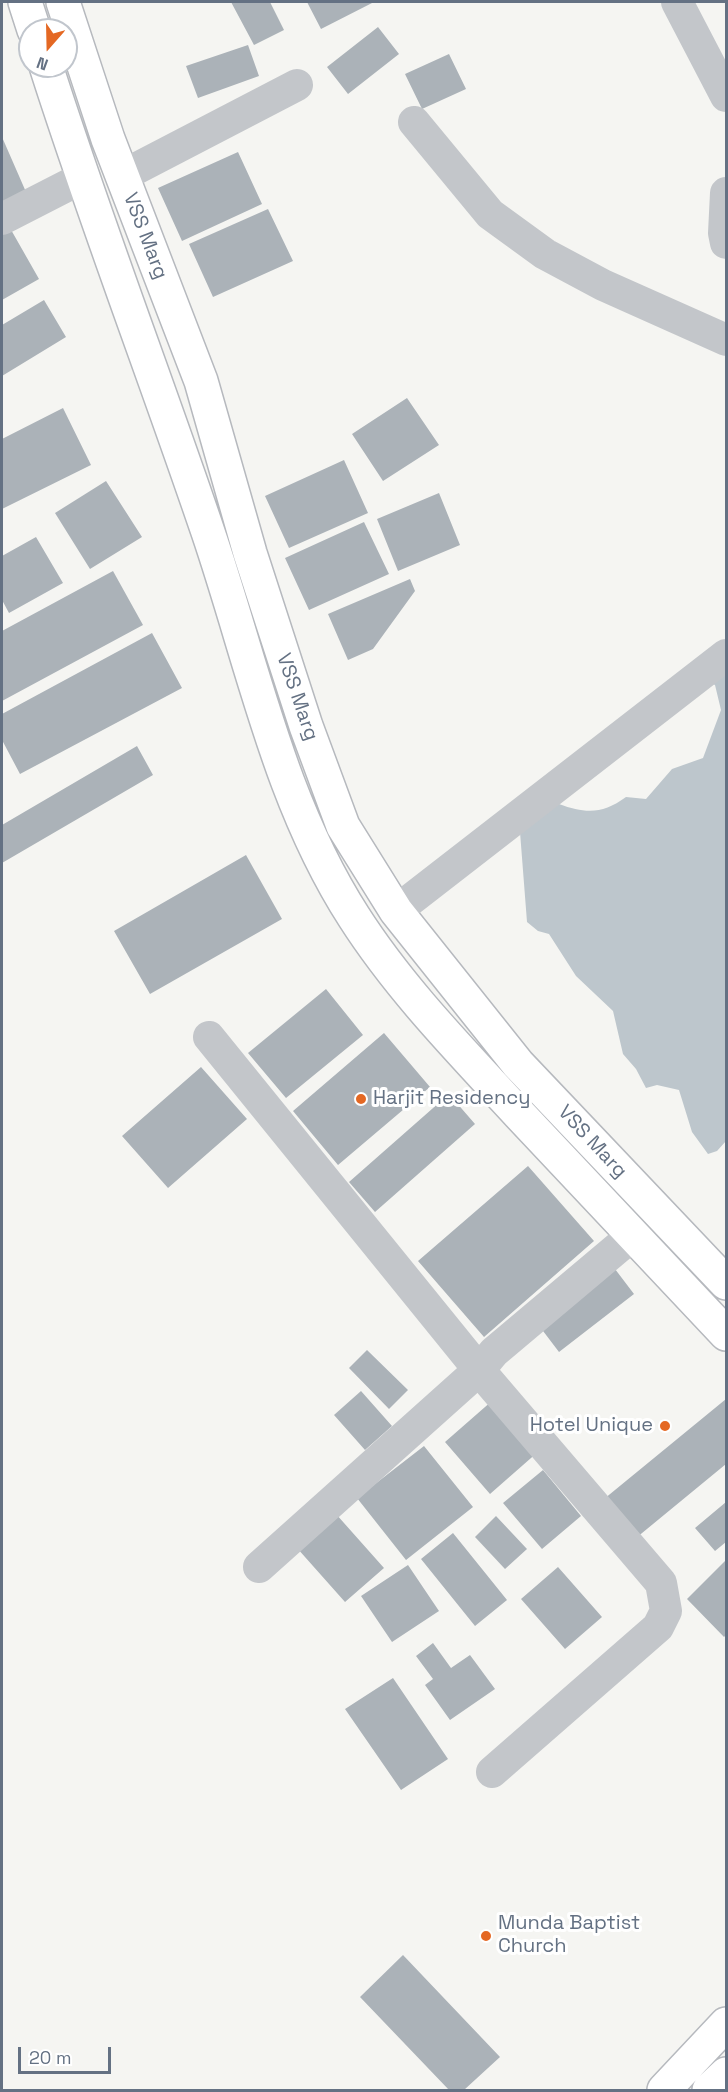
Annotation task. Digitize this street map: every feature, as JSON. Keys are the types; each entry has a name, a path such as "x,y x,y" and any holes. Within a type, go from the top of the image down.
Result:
{"main road":[{"path":"25,2 30,18"},
{"name":"VSS Marg","path":"63,2 108,139 201,381 250,553 306,726 343,826 396,911 518,1064 726,1283"},
{"path":"50,78 77,164 208,534 276,748 311,836 352,914 390,969 451,1041 726,1334"},
{"path":"77,164 108,139"},
{"path":"664,2091 726,2024"},
{"path":"709,2091 726,2074"}],"street":[{"path":"677,2 726,96"},
{"path":"122,176 297,85"},
{"path":"414,122 490,214 545,254 603,285 726,340"},
{"path":"2,219 77,164"},
{"path":"726,193 723,233 726,243"},
{"path":"396,911 726,655"},
{"path":"209,1037 479,1370 662,1583 666,1611 658,1627 492,1772"},
{"path":"259,1567 479,1370 494,1352 633,1235"}],"shaded area":[{"path":"726,668 726,1141 717,1151 708,1154 692,1132 679,1090 657,1085 646,1088 636,1069 623,1054 613,1011 576,976 549,934 538,931 527,922 520,832 559,804 578,810 594,811 610,807 626,797 646,799 672,769 703,758 721,710 715,685 695,675"}],"building":[{"path":"231,2 270,2 284,30 254,45"},
{"path":"307,2 374,2 321,29"},
{"path":"378,27 399,54 348,94 327,67"},
{"path":"248,45 259,76 198,98 186,66"},
{"path":"449,54 466,89 422,109 405,74"},
{"path":"2,137 26,192 2,202"},
{"path":"238,152 262,204 182,241 158,188"},
{"path":"268,209 293,261 213,297 189,244"},
{"path":"10,228 39,279 2,300 2,233"},
{"path":"44,300 66,337 2,376 2,325"},
{"path":"407,398 439,445 383,481 352,434"},
{"path":"63,408 91,465 2,509 2,439"},
{"path":"344,460 368,513 289,548 265,496"},
{"path":"106,481 142,537 90,569 55,513"},
{"path":"439,493 460,545 398,571 377,519"},
{"path":"364,522 389,574 309,610 285,558"},
{"path":"36,537 63,583 9,613 2,600 2,556"},
{"path":"113,571 143,625 2,701 2,631"},
{"path":"410,579 415,591 373,649 348,660 328,614"},
{"path":"152,633 182,688 20,774 2,740 2,714"},
{"path":"137,746 153,775 2,863 2,825"},
{"path":"246,855 282,919 150,994 114,931"},
{"path":"326,989 363,1035 286,1098 248,1053"},
{"name":"Harjit Residency","path":"384,1033 430,1087 338,1165 293,1111"},
{"path":"201,1067 247,1119 168,1188 122,1136"},
{"path":"449,1094 475,1124 375,1212 349,1182"},
{"path":"528,1166 594,1241 484,1337 418,1261"},
{"path":"615,1269 634,1294 559,1352 540,1327"},
{"path":"367,1350 408,1390 389,1409 349,1368"},
{"path":"361,1391 392,1426 365,1450 334,1415"},
{"path":"726,1399 726,1464 636,1538 604,1499"},
{"path":"493,1400 539,1451 490,1494 445,1442"},
{"path":"424,1446 473,1507 406,1560 357,1498"},
{"path":"543,1470 581,1516 542,1549 503,1503"},
{"path":"726,1502 726,1542 715,1551 695,1528"},
{"path":"336,1514 384,1568 345,1602 297,1548"},
{"path":"496,1516 527,1549 505,1569 475,1537"},
{"path":"453,1533 507,1600 475,1626 421,1559"},
{"path":"726,1560 726,1635 724,1637 687,1599"},
{"path":"408,1565 439,1611 392,1642 361,1596"},
{"path":"558,1567 602,1617 565,1649 521,1599"},
{"path":"433,1643 451,1668 470,1655 495,1689 450,1720 425,1685 433,1679 416,1656"},
{"path":"393,1678 448,1759 401,1790 345,1709"},
{"path":"403,1955 500,2057 464,2090 449,2090 360,1997"}],"place":[{"name":"Harjit Residency","path":"361,1099"},
{"name":"Hotel Unique","path":"665,1426"},
{"name":"Munda Baptist Church","path":"486,1936"}]}
